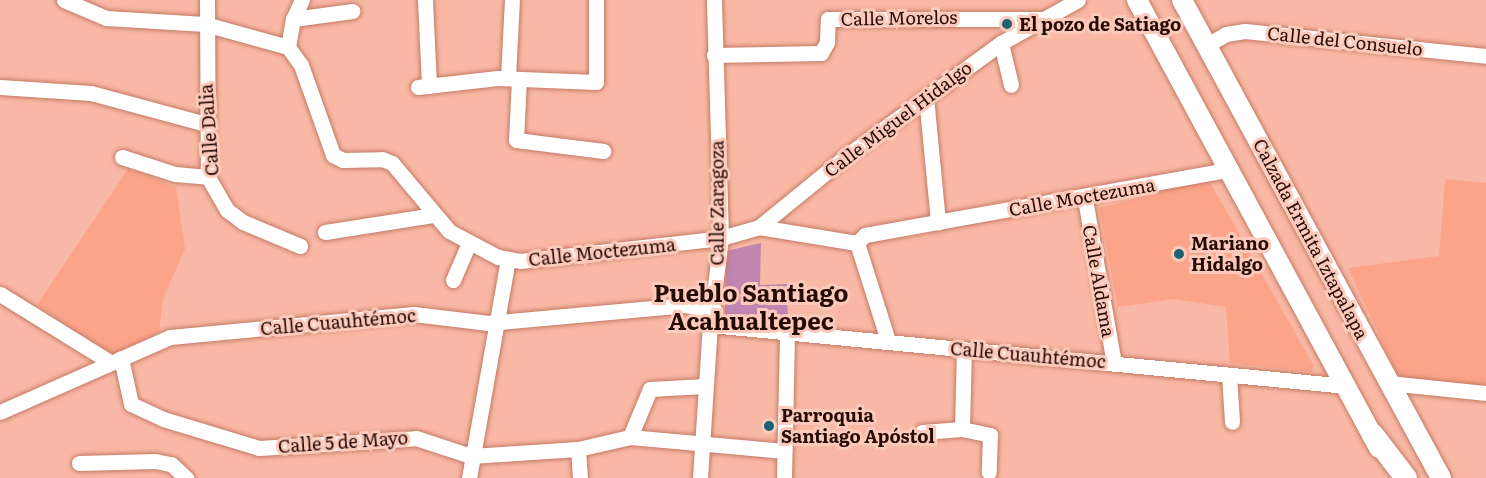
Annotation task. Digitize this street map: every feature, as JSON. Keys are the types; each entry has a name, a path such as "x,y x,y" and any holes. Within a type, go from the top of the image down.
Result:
{"highway":[{"path":"1373,435 1406,478"}],"main road":[{"name":"Calzada Ermita Iztapalapa","path":"1137,0 1347,386 1393,478"},
{"name":"Calzada Ermita Iztapalapa","path":"1182,0 1441,478"}],"street":[{"path":"64,0 106,18 205,24 288,47 293,19 302,0"},
{"name":"Calle Dalia","path":"207,0 205,24 208,177 227,210 243,222 300,246"},
{"path":"425,0 424,87 514,79 596,82 596,0"},
{"path":"512,0 516,140 603,151"},
{"name":"Calle Zaragoza","path":"700,478 705,386 721,238 714,0"},
{"name":"Calle Miguel Hidalgo","path":"721,238 759,227 846,156 1001,43 1078,0"},
{"path":"293,19 352,11"},
{"name":"Calle Morelos","path":"714,56 822,53 827,42 828,19 1041,19"},
{"name":"Calle del Consuelo","path":"1207,45 1226,34 1245,31 1486,56"},
{"path":"1001,43 1011,85"},
{"name":"Calle Moctezuma","path":"288,47 301,65 333,155 343,160 382,159 392,163 433,215 469,243 508,260 535,261 721,238"},
{"path":"0,87 92,93 206,124"},
{"path":"926,97 938,222"},
{"path":"122,157 175,174 208,177"},
{"name":"Calle Moctezuma","path":"858,243 865,235 1085,198 1230,169"},
{"name":"Calle Aldama","path":"1085,198 1114,363"},
{"path":"325,232 433,215"},
{"path":"759,227 858,243 888,341"},
{"path":"453,280 469,243"},
{"path":"469,478 471,456 508,260"},
{"path":"0,294 116,360"},
{"name":"Calle Cuauhtémoc","path":"0,412 170,337 414,314 497,323 684,305 712,318 787,332 1347,386"},
{"path":"784,478 787,332"},
{"path":"962,429 964,349"},
{"name":"Calle 5 de Mayo","path":"116,360 131,404 163,419 259,448 417,438 471,456 578,449 630,437 701,441 784,451"},
{"path":"1229,375 1232,422"},
{"path":"1389,383 1486,393"},
{"path":"630,437 650,389 705,386"},
{"path":"922,432 962,429 990,435 989,472"},
{"path":"578,449 580,478"},
{"path":"79,463 155,461 171,464 186,478"}],"shaded area":[{"path":"128,169 176,187 185,249 163,299 159,332 112,355 37,305"},
{"name":"Mariano Hidalgo","path":"1208,179 1314,366 1311,372 1230,363 1226,307 1174,299 1118,307 1099,208"},
{"path":"1445,179 1486,183 1486,385 1401,382 1348,268 1439,256"},
{"path":"761,243 760,285 787,284 788,327 728,323 725,315 726,251"}],"place":[{"name":"El pozo de Satiago","path":"1007,24"},
{"name":"Mariano Hidalgo","path":"1179,254"},
{"name":"Parroquia Santiago Apóstol","path":"769,426"}],"district":[{"name":"Pueblo Santiago Acahualtepec","path":"751,306"}]}
